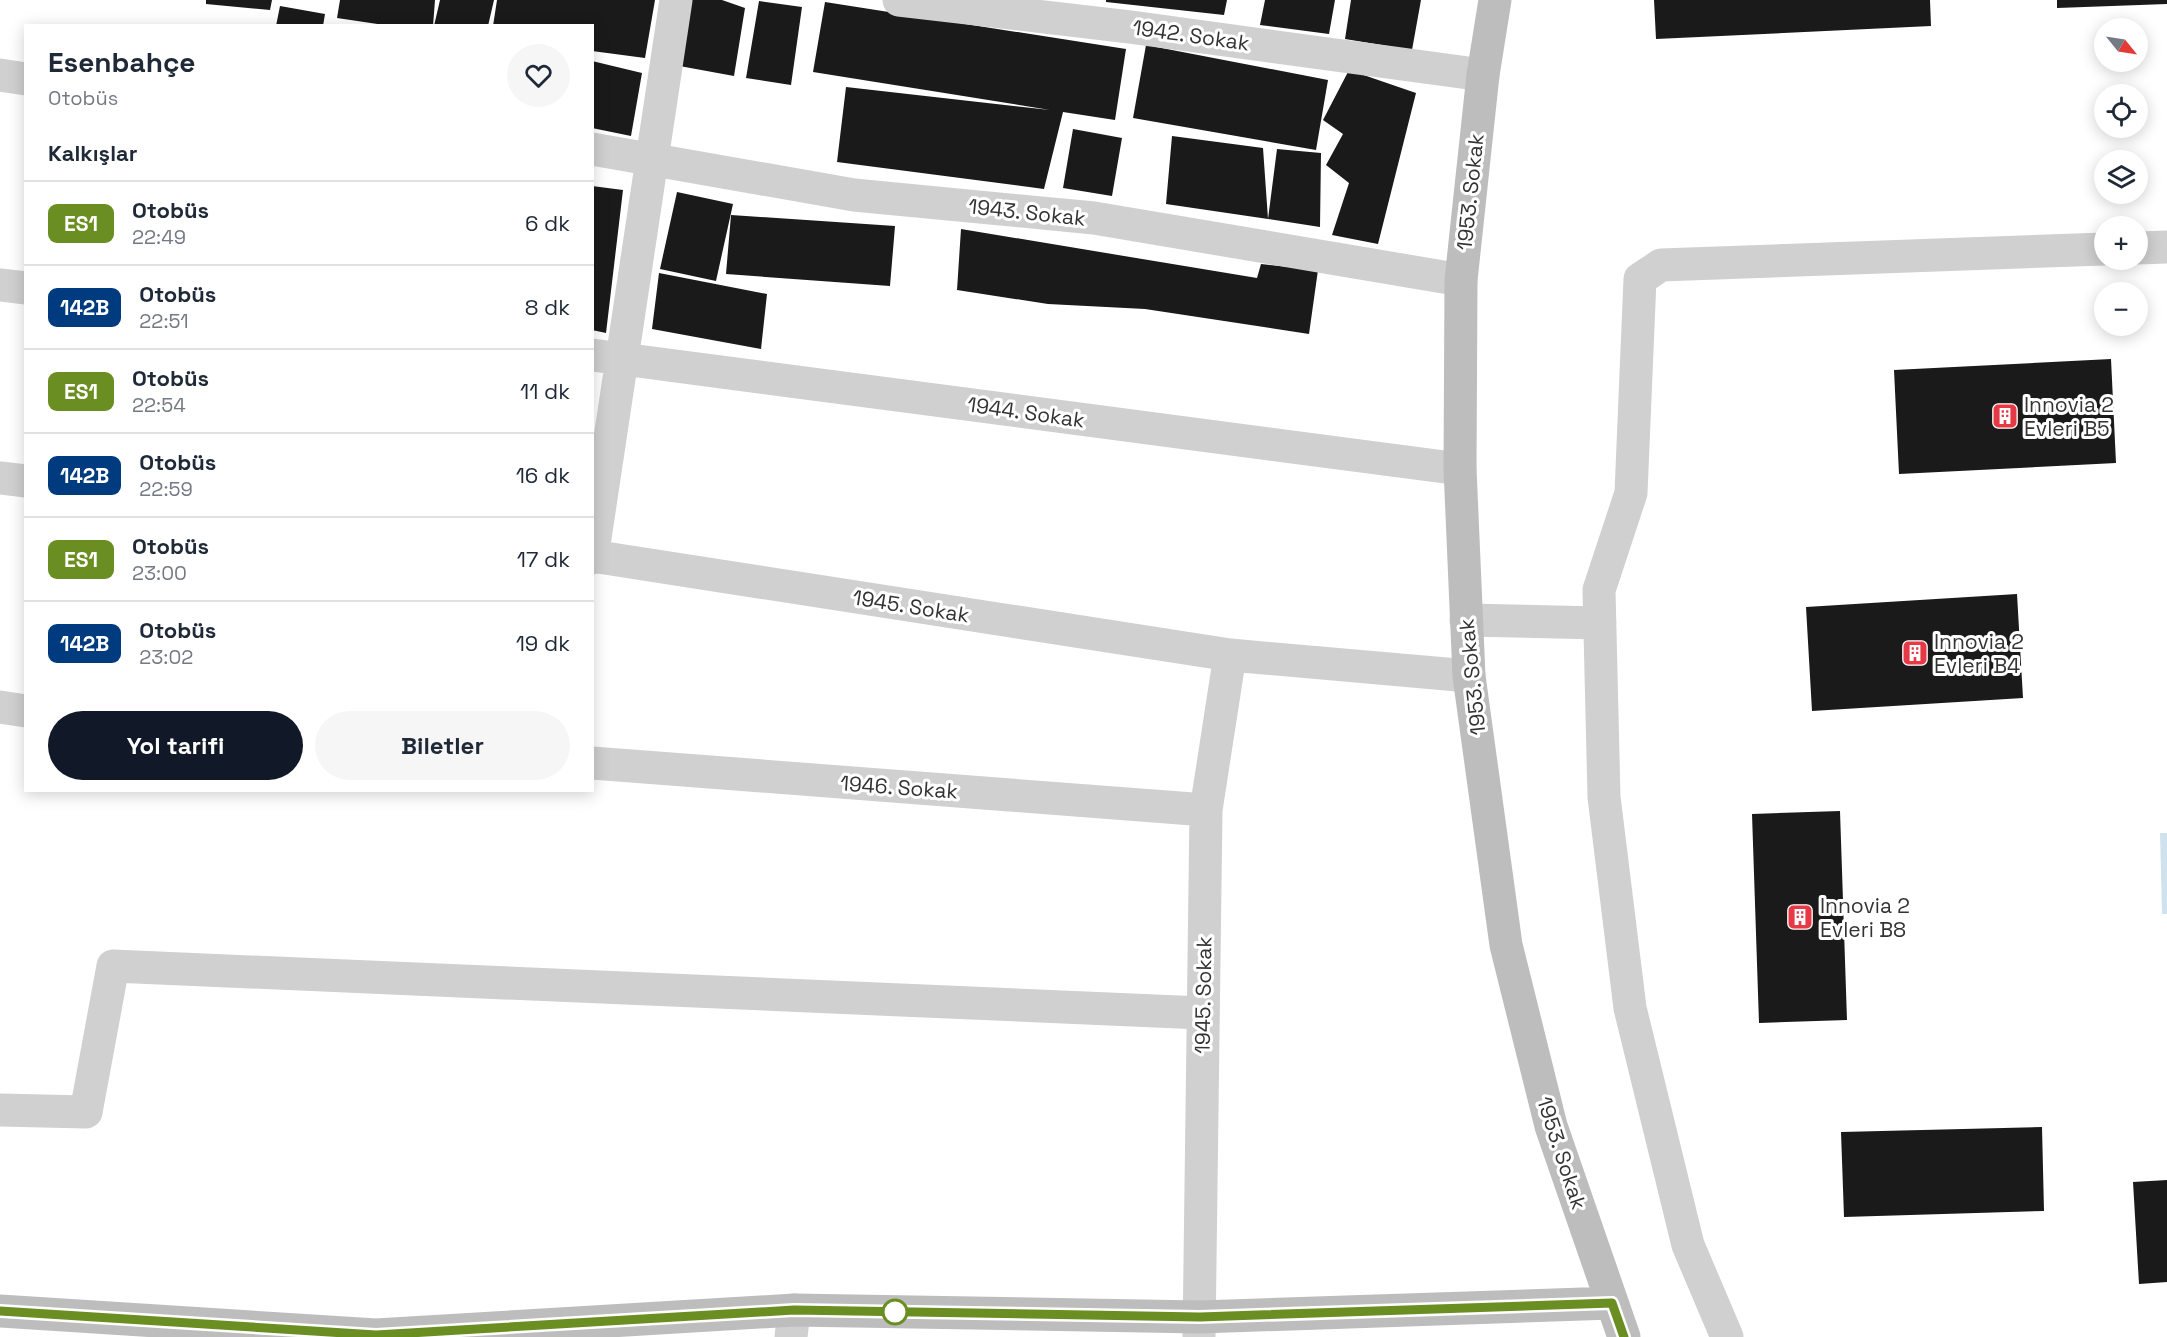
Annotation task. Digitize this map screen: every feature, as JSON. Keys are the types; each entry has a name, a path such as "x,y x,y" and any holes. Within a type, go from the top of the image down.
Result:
{"main road":[{"name":"1953. Sokak","path":"1495,0 1483,75 1461,280 1460,470 1469,676 1506,945 1551,1126 1624,1337"},
{"path":"0,1311 376,1335 793,1324 1200,1327 1612,1303"}],"street":[{"path":"594,543 607,356 651,159 676,0"},
{"name":"1942. Sokak","path":"899,0 1095,11 1483,75"},
{"path":"0,75 24,79"},
{"name":"1943. Sokak","path":"594,149 854,195 1094,218 1461,280"},
{"path":"2148,248 2167,247"},
{"path":"1727,1337 1688,1245 1630,1008 1604,797 1599,590 1631,493 1640,279 1661,265 2094,249"},
{"path":"0,285 24,288"},
{"name":"1944. Sokak","path":"607,356 1460,470"},
{"path":"0,478 24,481"},
{"name":"1945. Sokak","path":"594,557 1230,655 1469,676"},
{"path":"1466,620 1600,623"},
{"name":"1945. Sokak","path":"1200,1327 1206,810 1230,655"},
{"path":"0,707 24,711"},
{"name":"1946. Sokak","path":"594,764 1206,810"},
{"path":"0,1110 86,1112 112,966 1202,1013"}],"water":[{"path":"2160,833 2167,833 2167,914 2162,914"}],"building":[{"path":"206,0 272,0 270,10 206,4"},
{"path":"340,0 435,0 433,24 378,24 337,18"},
{"path":"440,0 494,0 488,24 434,24"},
{"path":"497,0 655,0 645,58 594,51 594,24 493,24"},
{"path":"687,0 722,0 745,8 734,76 674,65"},
{"path":"1106,0 1227,0 1224,15 1106,2"},
{"path":"1265,0 1335,0 1329,34 1260,25"},
{"path":"1351,0 1421,0 1412,50 1345,39"},
{"path":"1654,0 1930,0 1931,26 1656,39"},
{"path":"2057,0 2167,0 2167,4 2057,8"},
{"path":"759,1 802,7 791,85 746,78"},
{"path":"825,2 1126,49 1115,120 1063,112 1044,189 837,162 846,87 1050,110 813,72"},
{"path":"280,6 325,14 323,24 276,24"},
{"path":"1146,45 1328,80 1316,150 1133,118"},
{"path":"594,61 642,73 631,136 594,128"},
{"path":"1349,70 1416,93 1378,244 1332,235 1349,183 1326,165 1343,134 1323,120"},
{"path":"1073,129 1122,138 1112,196 1063,188"},
{"path":"1172,136 1263,148 1268,219 1166,204"},
{"path":"1277,149 1321,153 1320,227 1268,219"},
{"path":"594,186 623,190 606,333 594,330"},
{"path":"677,192 733,204 716,281 660,269"},
{"path":"731,215 895,226 890,286 726,274"},
{"path":"961,229 1257,278 1261,264 1318,270 1309,334 1145,309 1048,304 957,290"},
{"path":"659,273 767,294 761,349 652,329"},
{"name":"Innovia 2 Evleri B5","path":"2111,359 2116,463 1899,474 1894,370"},
{"name":"Innovia 2 Evleri B4","path":"2017,594 2023,698 1812,711 1806,607"},
{"name":"Innovia 2 Evleri B8","path":"1840,811 1847,1020 1759,1023 1752,814"},
{"path":"2042,1127 2044,1211 1844,1217 1841,1132"},
{"path":"2167,1180 2167,1282 2139,1284 2133,1182"}],"bus line":[{"name":"ES1","path":"0,1311 376,1335 794,1310 1200,1317 1612,1303 1624,1337"}],"place":[{"name":"Innovia 2 Evleri B5","path":"2005,416"},
{"name":"Innovia 2 Evleri B4","path":"1915,653"},
{"name":"Innovia 2 Evleri B8","path":"1800,917"}]}
